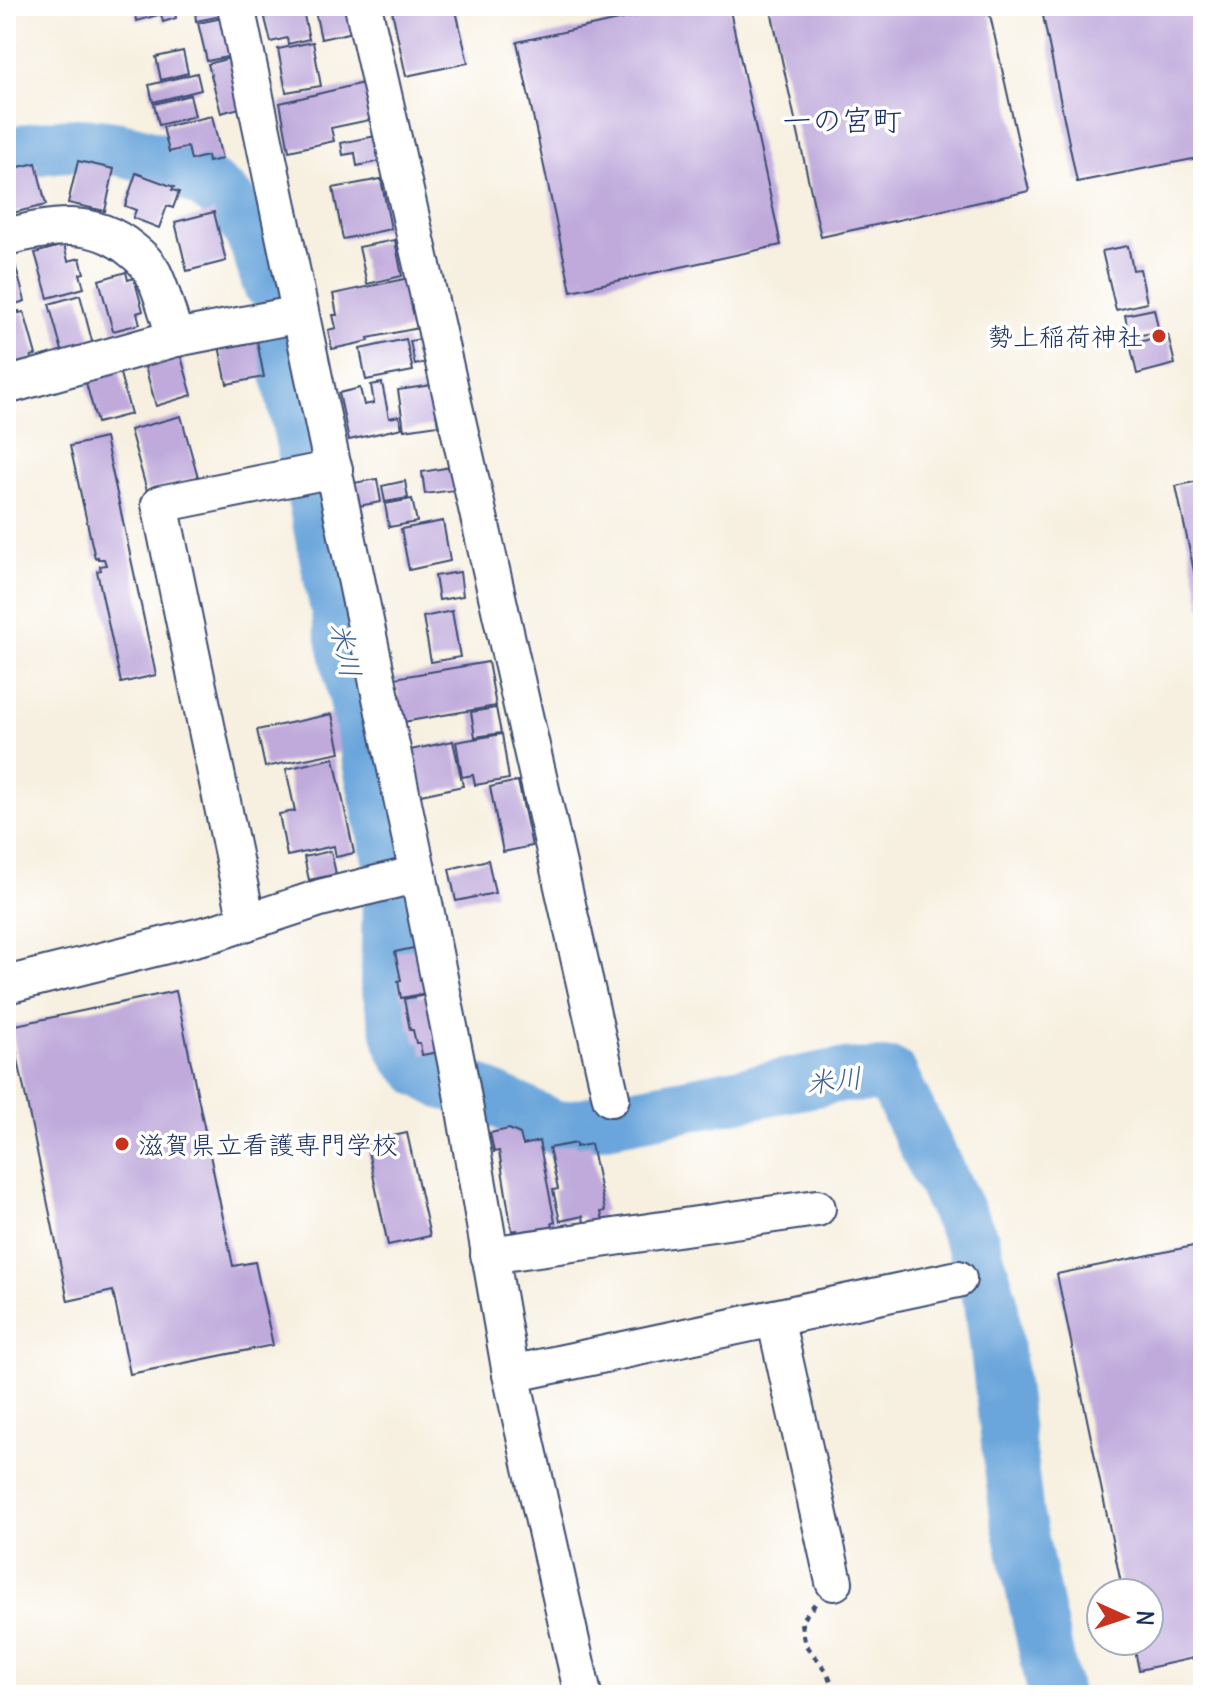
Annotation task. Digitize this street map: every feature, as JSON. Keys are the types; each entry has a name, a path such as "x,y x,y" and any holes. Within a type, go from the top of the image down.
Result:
{"street":[{"path":"236,6 461,1087 511,1374 583,1695"},
{"path":"363,6 611,1098"},
{"path":"6,237 40,228 76,226 111,236 127,245 152,271 176,338"},
{"path":"6,386 176,338 300,314"},
{"path":"247,922 160,504 334,469"},
{"path":"6,985 214,933 320,898 418,874"},
{"path":"489,1255 817,1208"},
{"path":"511,1374 958,1279"},
{"path":"775,1318 834,1582"}],"path":[{"path":"834,1582 801,1621 805,1644 827,1672 836,1695"}],"building":[{"path":"133,6 176,6 176,18 163,22 161,14 137,21"},
{"path":"197,6 224,6 226,15 196,21"},
{"path":"302,6 309,39 288,44 287,38 271,42 263,10"},
{"path":"314,6 347,6 353,32 321,39"},
{"path":"391,6 455,6 468,63 406,76"},
{"path":"682,6 729,6 781,245 571,291 517,42"},
{"path":"770,6 988,6 1029,191 821,237"},
{"path":"1041,6 1199,6 1203,26 1203,157 1077,182"},
{"path":"223,18 232,56 207,61 198,23"},
{"path":"313,42 321,86 286,92 278,49"},
{"path":"183,51 188,73 161,80 156,57"},
{"path":"230,58 243,107 221,113 208,64"},
{"path":"197,73 201,90 153,102 149,85"},
{"path":"367,82 374,119 331,128 334,141 289,151 280,103"},
{"path":"190,95 195,116 159,125 154,104"},
{"path":"212,116 222,159 208,162 207,156 191,160 188,147 169,152 163,127"},
{"path":"376,136 381,161 357,166 355,153 343,155 341,143"},
{"path":"78,161 114,169 105,211 68,203"},
{"path":"36,163 46,205 8,214 6,170"},
{"path":"136,173 174,187 172,190 179,192 173,208 167,206 159,228 133,218 136,210 125,206"},
{"path":"381,179 391,229 343,239 333,188"},
{"path":"214,212 226,261 187,271 175,222"},
{"path":"395,240 402,276 367,284 359,247"},
{"path":"64,245 68,261 80,258 84,288 48,298 35,253"},
{"path":"1128,246 1133,270 1140,269 1147,303 1116,310 1102,251"},
{"path":"13,257 25,301 6,307 6,259"},
{"path":"126,272 128,280 134,278 143,311 137,313 140,324 113,331 99,280"},
{"path":"409,278 419,328 332,349 328,330 336,328 333,315 337,315 333,294"},
{"path":"80,295 93,345 63,354 49,304"},
{"path":"1154,309 1159,332 1129,337 1125,315"},
{"path":"24,312 36,355 7,366 6,314"},
{"path":"1168,335 1175,364 1137,374 1130,344"},
{"path":"256,336 264,377 227,384 219,346"},
{"path":"406,339 413,371 366,380 360,349"},
{"path":"421,339 426,362 415,365 410,341"},
{"path":"180,353 192,395 156,406 144,363"},
{"path":"119,370 131,414 97,423 85,379"},
{"path":"382,383 389,418 399,416 402,428 349,440 339,393 360,388 364,405 374,403 371,385"},
{"path":"432,385 438,425 404,430 398,390"},
{"path":"181,416 198,477 147,491 130,430"},
{"path":"105,438 156,675 121,683 97,571 101,570 100,566 106,565 104,559 95,558 70,446"},
{"path":"451,467 455,490 425,494 422,472"},
{"path":"377,479 381,502 358,506 354,483"},
{"path":"1203,480 1203,609 1202,609 1176,486"},
{"path":"405,481 408,498 385,502 382,486"},
{"path":"412,499 417,522 389,527 385,504"},
{"path":"443,521 450,561 409,570 401,529"},
{"path":"460,572 463,596 439,600 435,576"},
{"path":"452,611 460,657 431,662 423,617"},
{"path":"488,662 496,706 403,722 395,678"},
{"path":"496,708 501,733 475,737 471,712"},
{"path":"332,714 340,752 265,767 257,730"},
{"path":"502,734 509,779 475,785 473,775 462,777 456,742"},
{"path":"453,741 463,786 416,796 406,751"},
{"path":"334,758 354,853 336,857 334,846 287,856 279,814 295,811 286,769"},
{"path":"518,781 532,846 503,852 490,787"},
{"path":"331,851 336,874 309,880 304,857"},
{"path":"488,860 495,893 456,901 449,869"},
{"path":"418,947 427,993 401,998 395,952"},
{"name":"滋賀県立看護専門学校","path":"176,991 233,1266 255,1262 273,1345 130,1374 113,1291 68,1301 11,1026"},
{"path":"426,995 439,1052 422,1055 420,1043 416,1043 413,1030 410,1030 404,999"},
{"path":"509,1129 520,1134 523,1145 539,1141 555,1222 552,1223 553,1227 517,1234 517,1230 512,1231 499,1151 494,1152 490,1133"},
{"path":"407,1133 430,1236 388,1245 366,1142"},
{"path":"576,1143 576,1147 591,1144 605,1211 601,1212 604,1225 585,1230 583,1216 560,1221 553,1190 558,1189 549,1148"},
{"path":"1203,1244 1203,1656 1139,1670 1136,1657 1165,1657 1165,1577 1120,1577 1057,1274"}],"waterway":[{"name":"米川","path":"6,155 61,145 80,145 128,151 177,167 220,194 237,211 253,237 269,283"},
{"name":"米川","path":"281,341 306,460"},
{"name":"米川","path":"311,484 390,863"},
{"name":"米川","path":"389,899 387,982 400,1039 407,1055 423,1071 445,1083 476,1091 559,1129 836,1076 891,1075 973,1243 991,1302 1017,1516 1055,1695"}],"place":[{"name":"勢上稲荷神社","path":"1159,336"},
{"name":"滋賀県立看護専門学校","path":"122,1144"}],"district":[{"name":"一の宮町","path":"842,120"}]}
